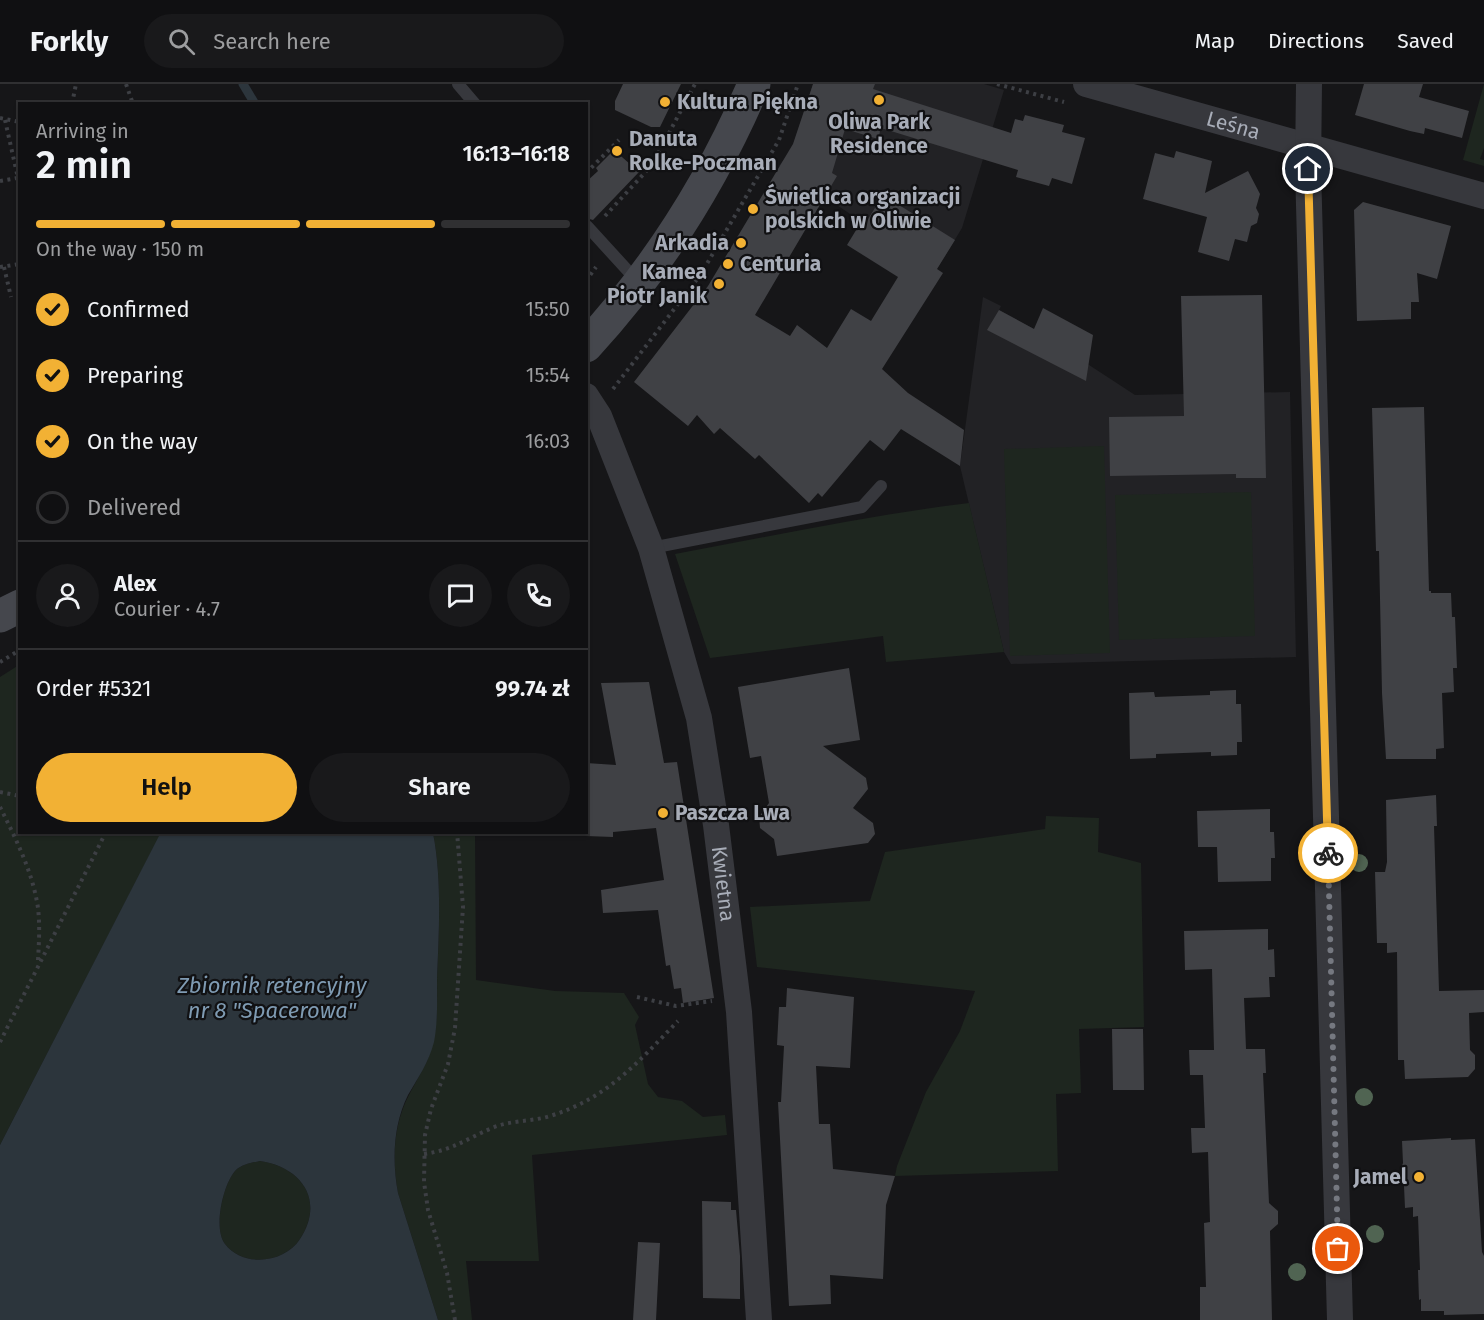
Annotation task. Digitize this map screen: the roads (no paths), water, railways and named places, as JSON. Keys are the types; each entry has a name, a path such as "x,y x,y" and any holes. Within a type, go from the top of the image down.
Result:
{"main road":[{"path":"588,344 640,284 698,198 737,124 754,84"},
{"path":"0,616 18,607"}],"street":[{"name":"Leśna","path":"1086,84 1484,196"},
{"path":"1309,84 1308,169 1340,1320"},
{"name":"Kwietna","path":"597,396 599,416 651,548 699,718 716,825 739,1012 759,1320"}],"lane":[{"path":"458,84 473,102"},
{"path":"589,229 640,284"},
{"path":"651,548 862,507 881,486"}],"water":[{"name":"Zbiornik retencyjny nr 8 \"Spacerowa\"","path":"160,834 433,834 438,868 439,905 435,1034 423,1070 408,1095 399,1118 395,1143 395,1168 398,1193 438,1320 0,1320 0,1145","holes":["260,1161 287,1170 298,1178 309,1199 310,1212 300,1239 284,1253 264,1260 242,1257 233,1252 221,1237 220,1218 223,1196 235,1171 244,1165"]}],"waterway":[{"path":"243,84 254,102"}],"place":[{"name":"Oliwa Park Residence","path":"879,100"},
{"name":"Kultura Piękna","path":"665,102"},
{"name":"Danuta Rolke-Poczman","path":"617,151"},
{"name":"Świetlica organizacji polskich w Oliwie","path":"753,209"},
{"name":"Arkadia","path":"741,243"},
{"name":"Centuria","path":"728,264"},
{"name":"Kamea Piotr Janik","path":"719,284"},
{"name":"Paszcza Lwa","path":"663,813"},
{"name":"Jamel","path":"1419,1177"}]}
